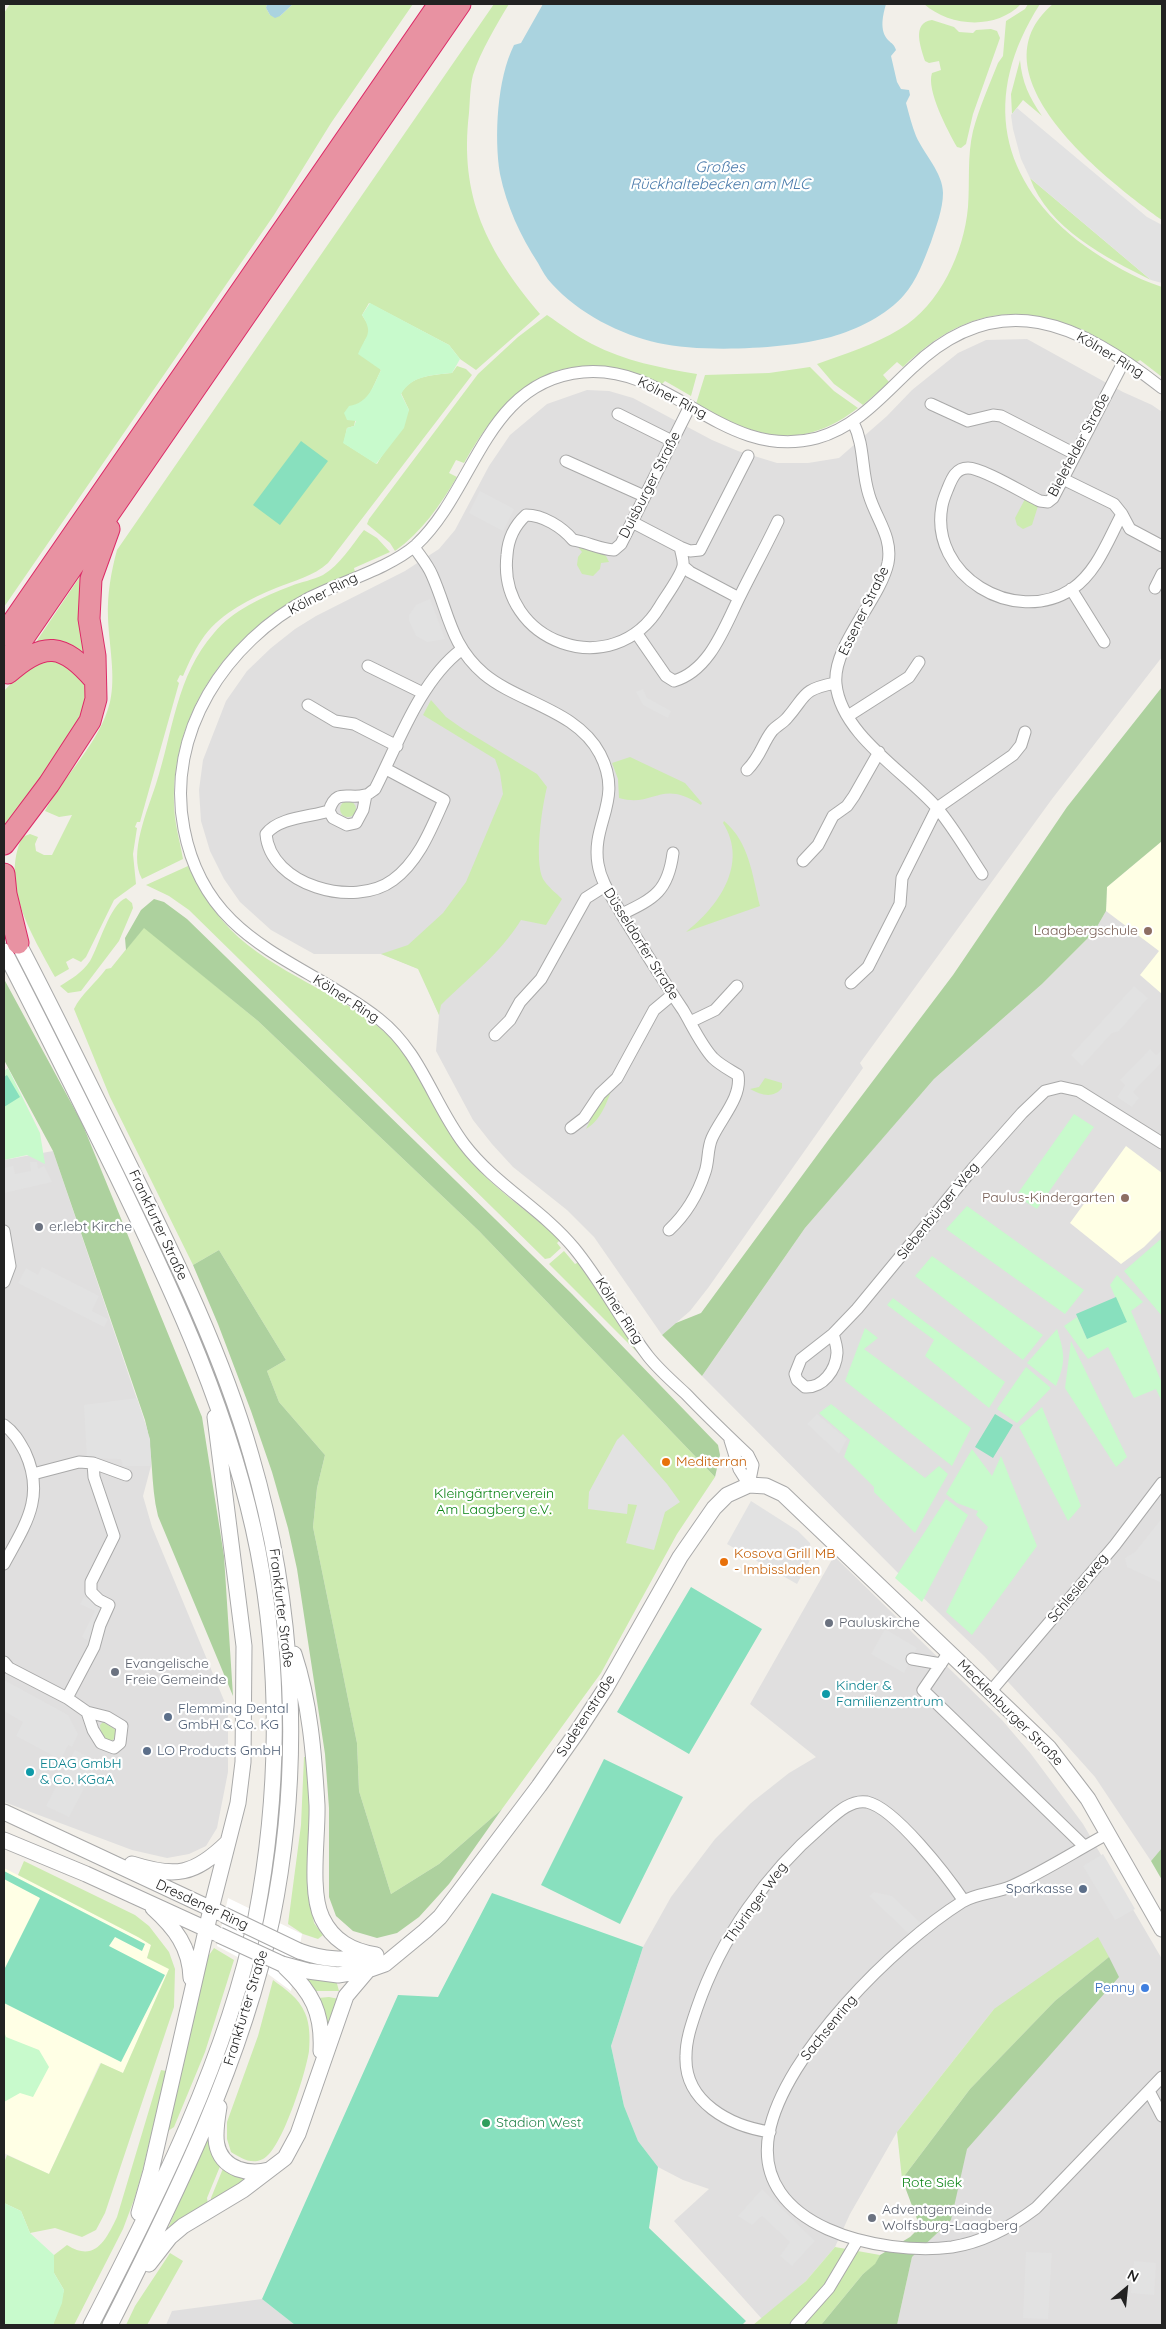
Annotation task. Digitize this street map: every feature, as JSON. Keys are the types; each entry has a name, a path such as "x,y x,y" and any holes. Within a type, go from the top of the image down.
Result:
{"highway":[{"path":"4,635 439,4"},
{"path":"4,666 460,4"},
{"path":"11,947 4,874 7,841 76,745 90,721 96,699 94,679 95,656 89,619 91,579 126,490"},
{"path":"4,676 25,657 43,650 61,651 81,664 94,679"}],"street":[{"name":"Kölner Ring","path":"749,1485 739,1469 728,1436 650,1358 595,1274 570,1243 551,1224 478,1161 459,1138 419,1063 402,1041 380,1020 274,955 247,936 222,912 200,878 184,830 180,792 183,758 192,726 210,690 232,660 256,634 283,614 308,599 396,558 414,547 448,504 494,426 512,405 536,386 559,377 585,372 610,373 638,379 722,425 755,438 791,442 818,438 841,429 853,422 919,361 946,339 967,329 1007,319 1034,320 1080,335 1124,360 1162,388"},
{"name":"Bielefelder Straße","path":"1071,589 1041,601 1024,602 1005,600 988,593 969,581 955,565 947,551 942,535 942,505 956,473 964,469 975,469 1020,492 1048,502 1053,498 1124,360"},
{"path":"931,404 968,421 993,415 1001,416 1076,454"},
{"name":"Duisburger Straße","path":"637,634 606,647 578,648 551,638 535,626 520,609 509,589 506,563 509,541 516,524 526,515 535,515 564,530 573,540 586,541 603,549 614,550 621,544 690,406"},
{"path":"618,414 672,441"},
{"name":"Essener Straße","path":"835,683 845,648 880,583 888,563 886,532 869,496 864,474 860,437 853,422"},
{"path":"632,522 680,547 690,551 700,550 748,456"},
{"path":"566,461 644,496"},
{"path":"1062,479 1114,504 1122,514 1130,530 1162,546"},
{"path":"1104,642 1071,589 1096,563 1122,514"},
{"path":"680,547 683,566 653,619 637,634 666,676 674,681 686,678 710,652 778,521"},
{"name":"Düsseldorfer Straße","path":"414,547 432,575 451,629 461,650 471,662 497,684 571,723 589,738 599,753 606,767 609,786 608,808 597,849 598,865 605,886 713,1058 738,1075 738,1090 712,1138 705,1172 699,1186 684,1216 669,1230"},
{"path":"683,566 690,572 739,598"},
{"path":"1155,588 1162,574"},
{"path":"366,795 364,810 356,823 347,825 333,818 330,812 336,798 344,795 366,795 375,789 424,693 444,664 461,650"},
{"path":"848,716 910,677 920,662"},
{"path":"368,666 424,693"},
{"path":"747,770 759,758 772,731 787,717 806,693 818,686 835,683 840,700 848,716 861,734 937,808 982,874"},
{"path":"308,705 335,721 354,724 397,746"},
{"path":"851,983 868,967 900,904 902,878 937,808 1012,755 1021,746 1025,732"},
{"path":"803,861 818,845 833,816 847,806 854,796 879,752"},
{"path":"330,812 279,823 270,828 266,834 267,843 278,860 289,872 307,884 325,891 356,894 370,891 392,881 415,858 444,800 386,769"},
{"path":"622,914 652,898 664,886 670,872 673,853"},
{"path":"495,1035 510,1020 520,1002 541,979 586,898 605,886"},
{"name":"Frankfurter Straße","path":"4,916 11,947 152,1248 207,1376 231,1445 246,1501 265,1592 273,1674 273,1789 255,1919 224,2030 176,2151 91,2325"},
{"name":"Frankfurter Straße","path":"11,947 167,1242 217,1358 251,1453 266,1509 278,1573 290,1673 289,1782 282,1860 272,1919 261,1962 241,2030 222,2083 191,2158 110,2325"},
{"path":"690,1022 706,1016 715,1010 737,986"},
{"path":"571,1128 584,1118 600,1094 617,1078 654,1010 672,995"},
{"name":"Siebenbürger Weg","path":"833,1334 837,1352 830,1374 818,1385 805,1386 796,1380 796,1366 801,1359 833,1334 866,1299 975,1166 1022,1113 1045,1091 1061,1087 1079,1091 1162,1143"},
{"path":"4,1230 10,1266 4,1282"},
{"path":"128,2252 151,2171 191,1997 213,1932 227,1843 238,1803 243,1762 244,1646 215,1417 207,1376"},
{"path":"4,1425 14,1434 19,1442 33,1474 35,1484 34,1503 4,1564"},
{"path":"33,1474 79,1462 92,1463 126,1475"},
{"path":"68,1698 94,1647 100,1625 109,1605 99,1600 91,1592 91,1582 114,1536 94,1477 92,1463"},
{"name":"Schlesierweg","path":"990,1691 1115,1545 1162,1483"},
{"name":"Mecklenburger Straße","path":"749,1485 766,1486 783,1494 945,1658 990,1691 1049,1748 1068,1770 1109,1834 1162,1929"},
{"name":"Sudetenstraße","path":"411,1942 440,1916 550,1771 605,1689 665,1582 702,1524 721,1501 736,1490 749,1485"},
{"path":"286,1632 302,1680 308,1719 317,1806 317,1907 327,1928 337,1939 360,1952 376,1955"},
{"path":"912,1659 945,1658"},
{"name":"Mecklenburger Straße","path":"945,1658 923,1690 1084,1846"},
{"path":"4,1662 10,1668 68,1698 86,1712"},
{"name":"Thüringer Weg","path":"770,2132 752,2130 731,2122 708,2106 693,2085 688,2072 686,2056 690,2028 704,1987 725,1945 751,1904 783,1864 840,1811 859,1802 867,1802 885,1811 920,1846 949,1879 964,1901"},
{"name":"Dresdener Ring","path":"4,1812 299,1951 329,1960 350,1960 376,1955 411,1942"},
{"name":"Sachsenring","path":"1109,1834 1013,1886 964,1901 920,1933 884,1965 818,2036 789,2083 777,2108 770,2132 767,2153 771,2172 780,2193 796,2209 808,2218 857,2242 922,2250 954,2246 988,2238 1020,2220 1042,2203 1162,2077"},
{"name":"Dresdener Ring","path":"4,1840 143,1899 290,1969 338,1975 368,1970 385,1964 411,1942"},
{"path":"95,1854 153,1870 178,1872 196,1868 210,1860 227,1843"},
{"path":"143,1899 173,1926 182,1940 190,1970 191,1997"},
{"path":"329,1960 338,1975 346,1996"},
{"path":"290,1969 311,1996 320,2018 322,2038 320,2066"},
{"path":"124,2297 170,2237 184,2226 275,2168 285,2158 294,2142 346,1996 368,1970"},
{"path":"222,2083 215,2134 220,2155 234,2168 248,2173 257,2173 275,2168"},
{"path":"1149,2091 1162,2116"},
{"path":"796,2325 829,2288 857,2242"}],"shaded area":[{"path":"1017,108 1147,217 1162,225 1162,283 1151,280 1030,178 1021,159 1013,129 1011,115"},
{"path":"1027,339 1162,412 1162,657 1052,799 860,1063 863,1068 708,1288 690,1311 662,1335 594,1237 567,1210 513,1167 473,1120 436,1051 439,1015 419,969 381,954 314,954 271,930 240,902 224,879 210,851 201,821 199,790 203,760 226,701 247,671 271,648 295,629 316,616 405,571 439,549 455,530 489,466 510,435 547,404 587,390 609,391 633,398 712,440 738,451 777,463 808,463 839,458 887,416 912,390 958,353 986,340"},
{"path":"480,491 514,509 503,531 469,513"},
{"path":"430,599 445,639 427,642 416,636 409,621 409,615 416,605"},
{"path":"643,689 647,698 671,711 668,718 643,705 636,692"},
{"path":"1162,841 1162,1848 1151,1861 1095,1777 1062,1740 984,1656 914,1589 702,1376 805,1228 865,1158 934,1079 1042,984 1094,932 1106,911 1107,887"},
{"name":"Laagbergschule","path":"1162,841 1162,994 1140,975 1159,951 1106,911 1107,887"},
{"path":"1134,986 1148,998 1119,1031 1112,1033 1082,1066 1071,1055"},
{"path":"1150,1049 1156,1055 1162,1050 1162,1062 1133,1092 1139,1098 1132,1107 1117,1097 1125,1085 1120,1080"},
{"name":"Paulus-Kindergarten","path":"1126,1146 1162,1173 1162,1229 1144,1247 1121,1264 1070,1223"},
{"path":"53,1151 150,1438 151,1466 143,1496 152,1527 228,1710 228,1772 217,1828 206,1846 189,1854 167,1858 132,1850 4,1802 4,1160"},
{"path":"30,1162 37,1162 38,1169 44,1166 52,1182 4,1193 4,1168 13,1166 15,1174 31,1171"},
{"path":"42,1267 99,1296 92,1311 108,1319 104,1327 18,1283 26,1268 38,1275"},
{"path":"137,1398 150,1439 151,1466 123,1466 121,1459 87,1458 84,1405"},
{"path":"817,1414 847,1439 839,1454 807,1424"},
{"path":"623,1434 667,1484 680,1502 665,1512 654,1550 626,1543 637,1505 628,1504 627,1514 588,1509 589,1492 617,1440"},
{"path":"751,1501 798,1531 810,1543 811,1558 797,1584 727,1544"},
{"path":"1162,1518 1162,1583 1127,1567 1125,1558 1135,1552"},
{"path":"834,1556 1002,1720 1031,1754 1083,1824 1162,1959 1162,2325 897,2325 912,2257 951,2220 994,2009 897,2132 850,2214 835,2247 806,2281 762,2319 674,2221 709,2189 683,2180 658,2167 638,2141 624,2106 611,2046 643,1947 671,1897 715,1839 751,1803 789,1773 816,1757 750,1704"},
{"path":"84,1597 105,1608 89,1641 82,1637 95,1611 80,1604"},
{"path":"885,1629 917,1648 904,1673 871,1654"},
{"name":"EDAG GmbH & Co. KGaA","path":"4,1680 68,1715 78,1734 72,1747 68,1745 61,1760 16,1736 23,1722 4,1711"},
{"path":"75,1750 98,1762 69,1817 46,1806"},
{"path":"1103,1854 1135,1909 1115,1920 1083,1866"},
{"path":"4,1868 138,1937 151,1945 147,1958 169,1969 123,2073 100,2063 49,2174 4,2153"},
{"path":"874,1892 892,1896 921,1923 909,1934 869,1896"},
{"path":"762,2189 815,2241 792,2266 780,2256 790,2242 762,2216 752,2225 738,2216"},
{"path":"1026,2252 1052,2253 1048,2319 1023,2318"},
{"path":"1134,2261 1156,2263 1154,2295 1131,2293"},
{"path":"262,2299 295,2325 166,2325 172,2311"}],"green space":[{"path":"10,4 267,4 266,8 270,15 280,16 293,4 413,4 331,123 274,215 4,607 4,13"},
{"path":"494,4 509,4 484,48 473,75 467,143 468,171 473,197 492,245 521,291 540,314 476,370 460,359 449,345 369,303 362,315 369,326 370,334 364,342 381,370 369,396 359,404 354,426 347,428 344,443 377,464 409,410 401,393 406,387 417,379 452,373 457,366 466,369 472,375 328,563 310,575 247,601 228,613 212,627 202,640 183,676 180,675 177,681 179,683 140,822 137,822 135,827 137,828 133,854 136,884 114,900 86,957 81,962 73,958 66,962 69,969 55,977 37,944 22,909 15,874 16,855 22,837 30,834 38,837 35,844 36,851 44,855 52,855 72,815 59,817 45,811 90,745 105,717 110,702 112,692 112,660 108,601 111,575 117,550"},
{"path":"924,4 1021,4 999,18 973,22 947,17 935,12"},
{"path":"1028,4 1040,4 1021,38 1010,72 1005,104 1008,135 1017,166 1033,194 1056,221 1085,246 1122,270 1162,287 1162,377 1140,360 1137,362 1097,337 1064,323 1014,314 991,316 968,323 946,333 903,367 897,362 883,375 889,382 863,405 834,384 817,364 849,353 900,329 927,306 948,276 966,224 970,150 975,122 998,63 1003,56 1006,21 1025,9"},
{"path":"1053,4 1162,4 1162,220 1110,180 1082,153 1056,124 1036,93 1027,62 1031,32"},
{"path":"932,20 954,27 959,32 973,33 976,30 991,29 997,31 1000,38 973,114 966,144 961,148 957,147 948,131 932,89 932,73 941,70 939,61 929,63 925,61 920,43 921,26"},
{"path":"1020,60 1022,75 1027,89 1042,116 1023,100 1012,114 1011,94"},
{"path":"1030,178 1151,280 1080,240 1050,212"},
{"path":"370,303 449,345 460,359 452,373 424,377 411,383 401,394 409,410 404,428 376,464 343,443 347,428 354,426 356,421 347,420 344,413 349,406 366,398 381,370 358,354 368,334 368,326 362,315"},
{"path":"547,315 586,341 617,355 697,374 691,396 665,381 662,384 628,372 597,366 570,368 545,376 522,389 502,409 482,433 464,463 456,460 449,473 457,477 444,498 422,527 395,551 390,543 367,524 369,519 478,374 518,337"},
{"path":"810,367 834,391 858,408 837,422 816,431 796,435 777,435 758,432 738,425 696,404 705,375 769,373"},
{"path":"301,441 328,461 280,525 253,505"},
{"path":"1025,499 1038,506 1032,525 1023,529 1017,525 1015,518"},
{"path":"364,530 377,538 390,552 354,568 355,572 305,595 277,611 254,629 234,649 216,671 201,694 189,719 181,746 176,774 174,810 183,859 142,879 138,869 137,857 144,818 162,764 183,686 201,650 221,625 239,611 270,594 319,577 329,571 345,555"},
{"path":"586,546 606,556 609,562 601,563 600,569 593,576 582,574 577,565 578,557 582,552 578,547"},
{"path":"81,575 87,651 82,655 58,641 36,642"},
{"path":"64,659 87,685 90,696 87,708 68,742 4,828 4,691 30,663"},
{"path":"1162,687 1162,841 1107,887 1106,911 1094,932 1042,984 934,1079 805,1228 702,1376 662,1335 676,1323 701,1313 953,975 1067,807"},
{"path":"431,700 446,717 537,774 547,787 540,833 540,870 545,882 562,899 546,925 521,920 504,944 441,1005 439,1015 418,969 381,954 408,945 443,913 466,882 503,794 500,773 495,759 423,715"},
{"path":"630,757 685,783 702,803 701,805 687,797 676,794 658,795 641,800 619,798 618,779 612,763"},
{"path":"345,801 351,801 356,806 354,815 345,817 340,812 340,806"},
{"path":"724,821 733,830 745,849 760,906 686,932 709,910 726,884 733,854"},
{"path":"188,866 212,907 230,929 247,945 287,971 349,1006 387,1034 409,1061 443,1122 462,1151 496,1187 560,1240 557,1243 561,1248 550,1258 545,1259 189,910 169,896 146,885"},
{"path":"126,898 132,903 133,908 119,941 81,991 68,993 60,986 76,975 90,961 115,908"},
{"path":"154,899 164,902 187,919 572,1294 718,1445 720,1455 715,1477 479,1231 258,1021 144,928 126,950 125,938 141,910"},
{"name":"Kleingärtnerverein Am Laagberg e.V.","path":"144,927 258,1021 479,1231 715,1477 677,1534 601,1673 502,1809 439,1864 391,1894 359,1791 357,1743 313,1527 317,1488 325,1455 279,1402 267,1371 286,1360 219,1250 193,1265 110,1097 74,1009 85,993 106,969 111,968"},
{"path":"4,979 82,1123 202,1417 224,1556 233,1696 158,1516 150,1444 145,1420 53,1151 4,1060"},
{"path":"8,1068 40,1133 45,1164 27,1155 4,1160 4,1071"},
{"path":"7,1075 20,1097 4,1107 4,1077"},
{"path":"765,1078 782,1083 782,1088 771,1095 758,1093 750,1089 759,1087"},
{"path":"612,1089 596,1121 586,1129 599,1102"},
{"path":"1074,1114 1094,1127 1037,1209 1016,1196"},
{"path":"967,1206 1084,1290 1065,1314 946,1229"},
{"path":"1162,1238 1162,1316 1124,1271"},
{"path":"219,1250 286,1360 267,1371 279,1402 325,1455 317,1488 313,1527 357,1743 359,1791 391,1894 439,1864 502,1809 449,1884 419,1917 397,1933 377,1938 353,1931 336,1916 329,1897 329,1808 325,1754 297,1569 288,1528 272,1472 218,1324 193,1265"},
{"path":"564,1251 575,1264 579,1262 586,1271 642,1357 549,1264"},
{"path":"932,1256 1043,1335 1023,1360 915,1276"},
{"path":"1117,1275 1143,1302 1131,1311 1162,1383 1162,1402 1156,1389 1134,1398 1108,1347 1088,1359 1064,1326 1077,1317 1087,1339 1126,1322 1110,1285"},
{"path":"1116,1297 1127,1322 1087,1339 1076,1314"},
{"path":"893,1298 1005,1382 989,1408 925,1356 934,1340 887,1305"},
{"path":"865,1328 878,1338 864,1349 971,1428 952,1466 845,1381"},
{"path":"1057,1329 1062,1345 1063,1364 1056,1386 1027,1363"},
{"path":"1071,1341 1127,1457 1116,1467 1065,1388"},
{"path":"1026,1367 1051,1388 1017,1423 997,1409"},
{"path":"831,1404 925,1478 939,1466 948,1474 915,1533 874,1492 874,1487 844,1457 850,1440 819,1413"},
{"path":"1042,1407 1081,1506 1068,1521 1019,1427"},
{"path":"995,1414 1013,1425 993,1458 975,1447"},
{"path":"972,1449 992,1476 1001,1456 1037,1546 972,1635 946,1612 988,1527 976,1515 978,1511 957,1503 946,1494"},
{"path":"946,1499 968,1515 922,1602 895,1578"},
{"path":"691,1587 762,1629 689,1754 617,1712"},
{"path":"103,1722 116,1730 117,1734 112,1741 105,1740 101,1735 100,1725"},
{"path":"304,1757 306,1757 311,1808 309,1895 314,1923 323,1935 318,1939 303,1934 288,1924 301,1825"},
{"path":"604,1759 683,1797 620,1924 541,1885"},
{"path":"1162,1848 1162,1880 1151,1861"},
{"path":"24,1861 135,1915 149,1926 169,1952 175,1969 174,2007 105,2213 96,2230 82,2237 55,2228 30,2233 21,2211 4,2203 4,2163 7,2155 49,2174 101,2063 123,2073 169,1969 147,1958 151,1945 18,1875"},
{"path":"4,1871 145,1944 142,1951 115,1937 109,1946 165,1975 121,2062 4,2003 4,1970 40,1898 4,1879"},
{"name":"Stadion West","path":"492,1893 643,1947 611,2046 624,2106 638,2141 658,2167 649,2228 746,2321 742,2325 295,2325 262,2299 398,1995 438,1997"},
{"path":"1098,1937 1109,1957 1055,2001 970,2089 902,2179 897,2132 994,2009"},
{"path":"214,1948 234,1960 205,2052 174,2127 168,2131 207,1958"},
{"name":"Rote Siek","path":"1109,1957 1119,1977 967,2149 951,2220 912,2257 897,2325 821,2325 863,2274 875,2264 880,2255 910,2237 920,2227 902,2179 970,2089 1055,2001"},
{"path":"309,1974 336,1980 339,1991 314,1991 306,1980"},
{"path":"273,1980 291,1994 307,2017 309,2051 292,2110 278,2141 270,2153 263,2159 250,2161 231,2152 227,2139 227,2122 258,2036"},
{"path":"329,1997 339,1999 330,2027 326,2026 318,1998"},
{"path":"4,2031 6,2037 39,2050 49,2067 33,2097 20,2093 4,2102"},
{"path":"161,2070 166,2071 143,2169 123,2229 74,2325 53,2325 64,2290 54,2273 54,2255 67,2245 77,2250 85,2251 92,2250 104,2241 117,2217"},
{"path":"208,2132 221,2164 207,2198 208,2205 167,2231"},
{"path":"224,2166 249,2177 211,2203 211,2198"},
{"path":"4,2203 21,2211 30,2233 54,2255 54,2273 64,2290 62,2303 53,2325 4,2325"},
{"path":"141,2239 146,2241 103,2325 98,2325"},
{"path":"835,2247 880,2255 875,2265 863,2274 821,2325 753,2325 806,2281"},
{"path":"170,2253 183,2261 147,2325 126,2325 135,2306"}],"water":[{"path":"267,4 293,4 275,18 270,15 266,8"},
{"name":"Großes Rückhaltebecken am MLC","path":"543,4 886,4 883,32 896,50 891,56 897,82 901,89 909,90 910,95 906,103 913,128 919,143 937,171 943,193 941,212 931,242 923,263 909,289 889,309 861,326 831,337 769,347 721,349 658,343 615,328 574,304 548,279 525,242 506,198 498,159 498,108 508,59 514,45 521,43"}],"pier":[{"path":"228,1898 302,1934 291,1991 264,1971 217,1946"}],"place":[{"name":"Laagbergschule","path":"1148,931"},
{"name":"Paulus-Kindergarten","path":"1125,1198"},
{"name":"er.lebt Kirche","path":"39,1227"},
{"name":"Mediterran","path":"666,1462"},
{"name":"Kosova Grill MB - Imbissladen","path":"724,1562"},
{"name":"Pauluskirche","path":"829,1623"},
{"name":"Evangelische Freie Gemeinde","path":"115,1672"},
{"name":"Kinder & Familienzentrum","path":"826,1694"},
{"name":"Flemming Dental GmbH & Co. KG","path":"168,1717"},
{"name":"LO Products GmbH","path":"147,1751"},
{"name":"EDAG GmbH & Co. KGaA","path":"30,1772"},
{"name":"Sparkasse","path":"1083,1889"},
{"name":"Penny","path":"1145,1988"},
{"name":"Stadion West","path":"486,2123"},
{"name":"Adventgemeinde Wolfsburg-Laagberg","path":"872,2218"}]}
